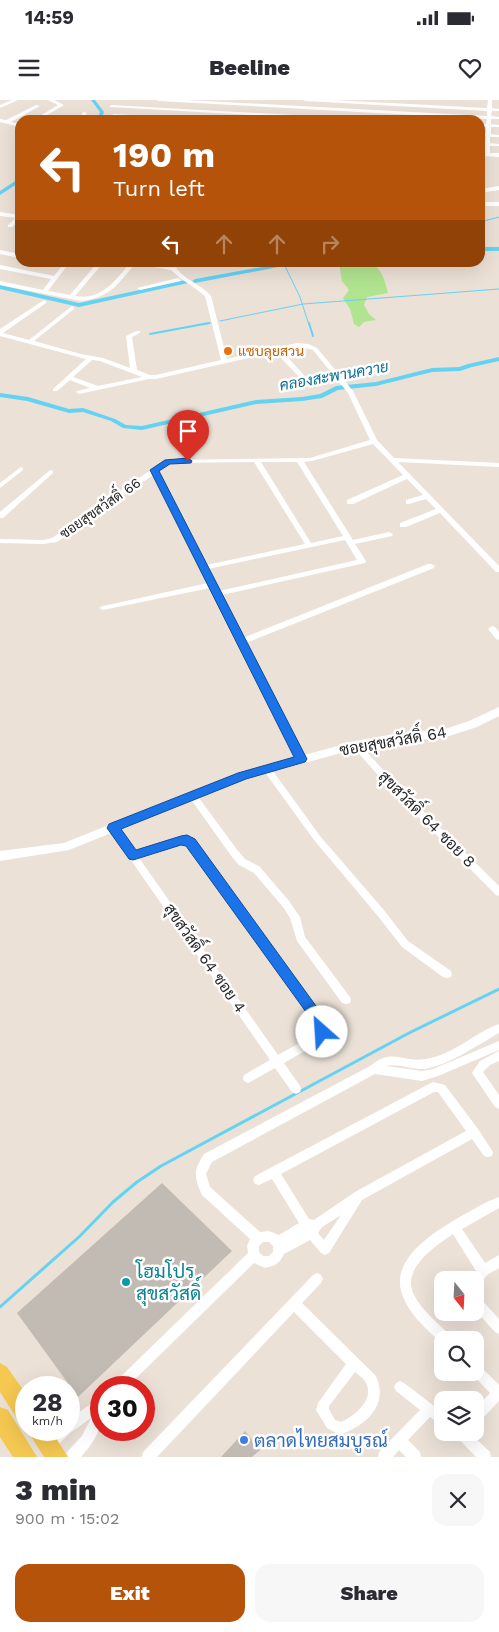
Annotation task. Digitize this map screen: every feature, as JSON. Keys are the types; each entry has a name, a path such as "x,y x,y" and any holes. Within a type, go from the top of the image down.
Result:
{"main road":[{"path":"0,1374 15,1396"},
{"path":"0,1418 26,1457"}],"street":[{"path":"0,106 16,100"},
{"path":"44,115 62,105 50,100"},
{"path":"156,115 162,100 263,103 329,109 450,115"},
{"path":"305,100 393,102 499,110"},
{"path":"329,109 330,100"},
{"path":"490,100 487,154 499,155"},
{"path":"391,112 393,102"},
{"path":"259,114 263,103"},
{"path":"20,115 38,106"},
{"path":"112,106 270,115"},
{"path":"485,117 499,118"},
{"path":"6,122 15,118"},
{"path":"0,120 15,125"},
{"path":"485,126 499,126"},
{"path":"485,135 499,136"},
{"path":"488,144 499,145"},
{"path":"485,190 499,188"},
{"path":"485,204 499,204"},
{"path":"0,214 15,216"},
{"path":"10,226 15,222"},
{"path":"0,252 15,255"},
{"path":"0,267 55,278"},
{"path":"44,292 64,267"},
{"path":"71,297 98,267"},
{"path":"0,283 71,297 90,298 106,294 128,267"},
{"path":"157,279 160,267"},
{"path":"172,267 203,289 208,296 224,361"},
{"path":"140,288 157,279 178,280"},
{"path":"0,333 44,302"},
{"path":"30,342 72,308"},
{"path":"134,371 129,336 138,332"},
{"path":"0,333 91,357 156,378 297,345 311,347 351,392 374,441 499,570"},
{"path":"277,350 309,384 298,388"},
{"path":"55,390 91,357"},
{"path":"69,377 97,389"},
{"path":"79,392 149,377"},
{"name":"ซอยสุขสวัสดิ์ 66","path":"0,542 43,542 54,540 154,470 172,461 300,461 322,458 374,441"},
{"path":"394,460 499,465"},
{"path":"257,461 309,545"},
{"path":"216,594 362,561 362,558 300,461"},
{"path":"0,486 21,469"},
{"path":"154,470 301,759"},
{"path":"0,516 51,472"},
{"path":"350,502 408,476"},
{"path":"409,502 428,496"},
{"path":"402,525 441,510"},
{"path":"203,568 309,545 389,534"},
{"path":"240,642 431,566"},
{"path":"103,608 212,585"},
{"path":"492,629 499,637"},
{"name":"ซอยสุขสวัสดิ์ 64","path":"0,856 64,847 267,769 356,745 399,737 443,734 473,724 499,711"},
{"name":"สุขสวัสดิ์ 64 ซอย 8","path":"356,745 389,782 499,892"},
{"path":"267,769 317,838 405,944 447,974"},
{"path":"193,796 235,854 242,862 257,870 286,904 295,917 300,938 346,1000"},
{"name":"สุขสวัสดิ์ 64 ซอย 4","path":"113,828 296,1089"},
{"path":"133,856 181,840 187,840 191,843 320,1021 322,1032 316,1039 248,1078"},
{"path":"258,1238 206,1191 201,1182 200,1170 208,1158 374,1069 382,1061 394,1059 413,1065 427,1064 499,1028"},
{"path":"374,1069 422,1076 434,1073 499,1045"},
{"path":"498,1101 476,1073 486,1062 499,1056"},
{"path":"427,1064 434,1073"},
{"path":"259,1180 433,1087 441,1088 488,1152"},
{"path":"278,1246 267,1236 258,1238 253,1246 254,1255 261,1261 266,1262 275,1258 278,1246 312,1227 359,1196 474,1132"},
{"path":"274,1172 325,1249 359,1196"},
{"path":"438,1331 417,1309 408,1294 405,1275 415,1259 438,1237 499,1202"},
{"path":"455,1228 493,1268"},
{"path":"129,1376 254,1255"},
{"path":"148,1457 317,1279"},
{"path":"294,1304 354,1363 373,1382 376,1393 373,1400 360,1418 349,1426 340,1429 331,1424 322,1410 324,1403 354,1363"},
{"path":"484,1311 499,1328"},
{"path":"484,1378 499,1393 484,1409"},
{"path":"400,1387 434,1413"},
{"path":"384,1457 429,1409"},
{"path":"72,1457 88,1440 90,1435"},
{"path":"400,1441 415,1457"},
{"path":"469,1441 485,1457"}],"green space":[{"path":"340,267 377,268 385,282 388,293 367,297 364,305 369,314 376,320 364,322 359,327 354,324 350,309 343,298 349,290 342,281"}],"building":[{"name":"โฮมโปร สุขสวัสดิ์","path":"162,1183 232,1251 100,1376 90,1376 90,1386 80,1395 80,1376 63,1376 17,1313"},
{"name":"ตลาดไทยสมบูรณ์","path":"245,1431 260,1450 252,1457 221,1457"}],"waterway":[{"path":"93,100 102,112 101,115"},
{"path":"0,193 15,183"},
{"path":"485,221 499,217"},
{"path":"485,249 499,249"},
{"path":"195,281 274,267"},
{"path":"285,267 302,304"},
{"path":"0,287 79,305 186,282"},
{"path":"302,304 499,289"},
{"path":"220,321 302,304"},
{"path":"302,304 309,325"},
{"path":"150,334 209,323"},
{"path":"202,325 211,323"},
{"path":"309,323 313,336"},
{"name":"คลองสะพานควาย","path":"0,395 28,399 69,411 83,410 113,420 125,427 142,428 256,402 322,396 336,388 376,384 432,370 460,369 499,359"},
{"path":"0,1307 80,1236 113,1202 137,1182 161,1166 409,1033 499,989"}],"place":[{"name":"แซบลุยสวน","path":"228,351"},
{"name":"โฮมโปร สุขสวัสดิ์","path":"126,1282"},
{"name":"ตลาดไทยสมบูรณ์","path":"244,1440"}],"route":[{"path":"188,461 168,462 154,470 301,759 242,776 113,828 133,856 181,840 187,840 191,843 320,1021 322,1032"}]}
